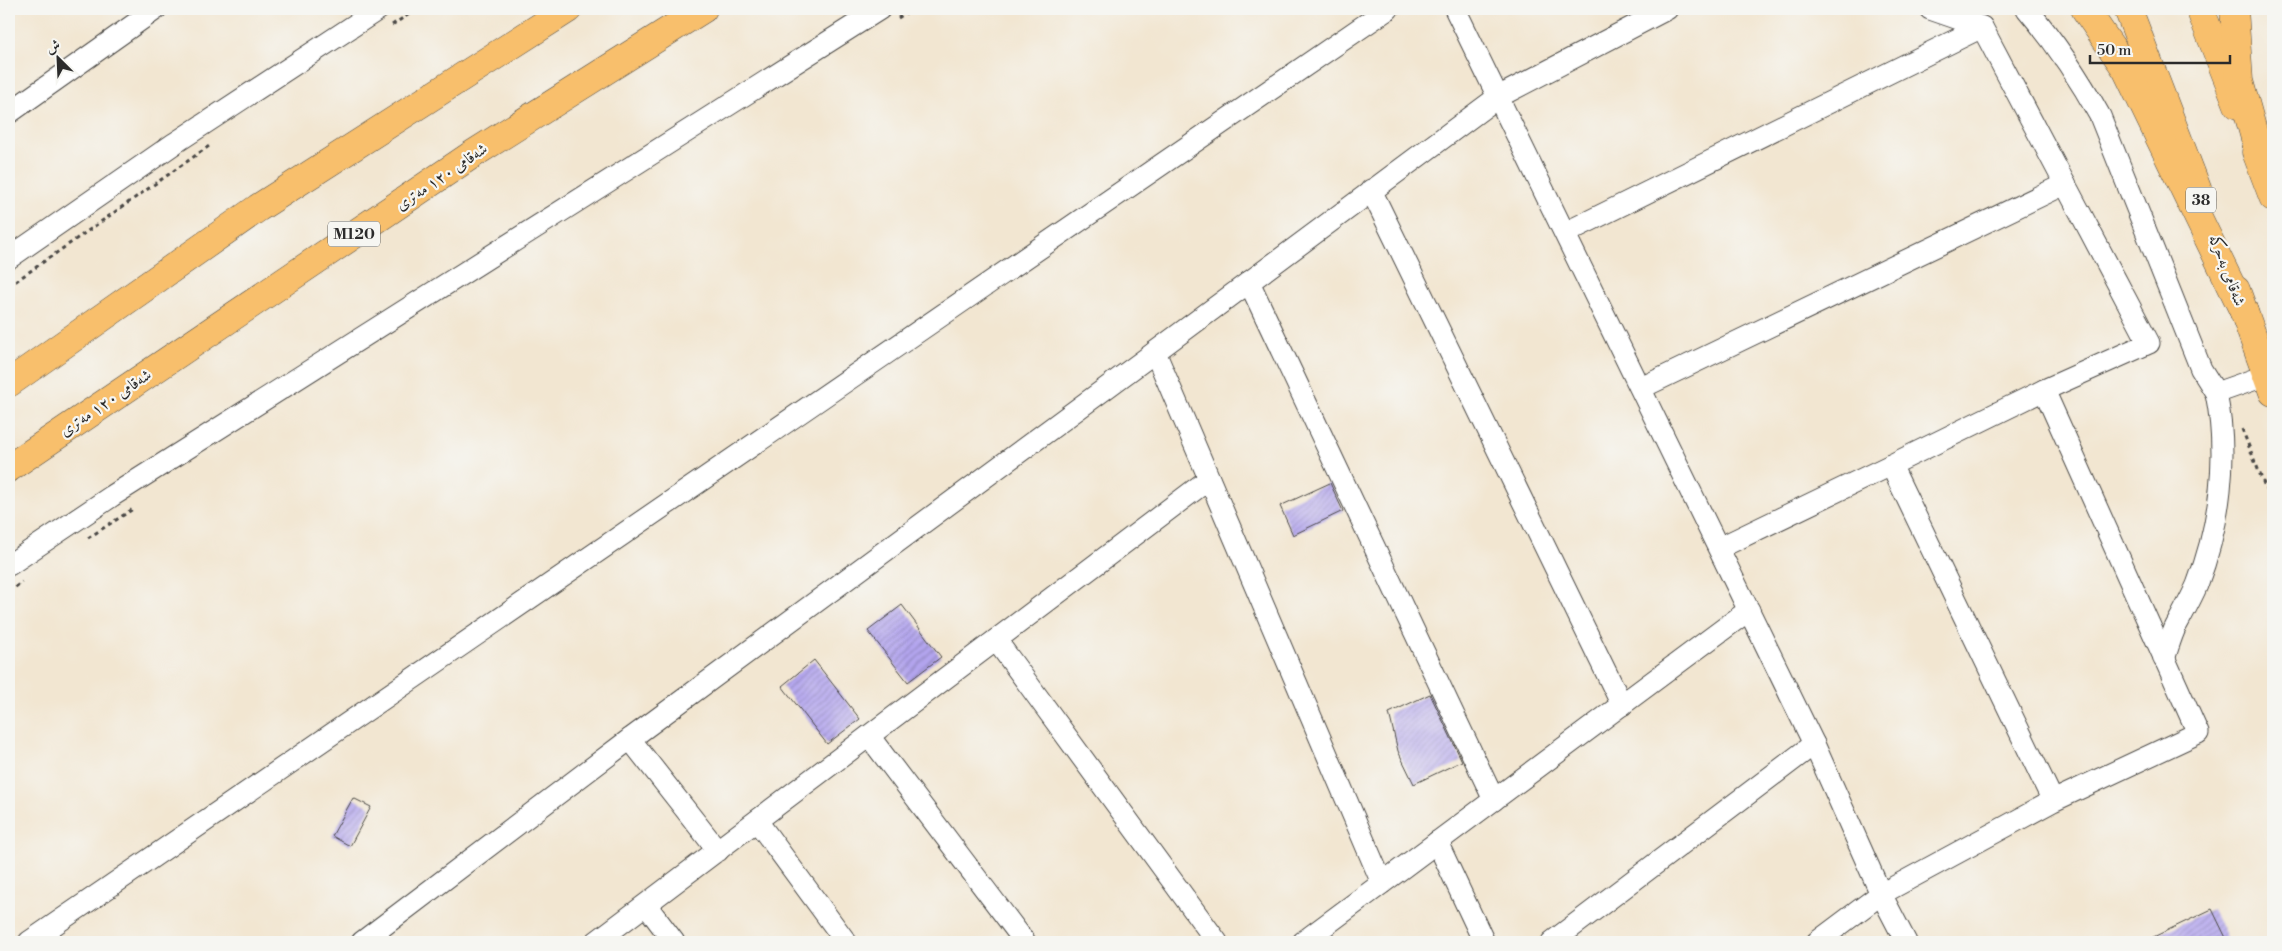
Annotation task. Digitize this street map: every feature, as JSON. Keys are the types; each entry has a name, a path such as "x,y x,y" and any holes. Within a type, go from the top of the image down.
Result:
{"main road":[{"path":"9,383 258,208 568,9"},
{"name":"شەقامی ١٢٠ مەتری","path":"9,468 473,154 704,9"},
{"path":"2084,9 2126,68 2244,312"},
{"name":"شەقامی بەحرکە","path":"2128,9 2270,384"},
{"path":"2200,9 2269,186"},
{"path":"2234,9 2239,81 2269,186"}],"street":[{"path":"9,113 156,9"},
{"path":"9,258 175,143 379,9"},
{"path":"9,565 112,496 880,9"},
{"path":"29,942 1388,9"},
{"path":"1455,9 1814,744 1881,894 1906,942"},
{"path":"362,942 630,739 1498,97 1667,9"},
{"path":"1719,548 2044,390 2149,343 1982,27 1930,9"},
{"path":"2027,9 2082,84 2100,116 2201,369 2216,393 2220,416 2222,468 2216,516 2206,559 2198,581 2175,628 2164,659"},
{"path":"1565,233 1982,27"},
{"path":"1641,388 2065,184"},
{"path":"1371,190 1622,705"},
{"path":"1249,282 1494,800"},
{"path":"1154,352 1382,883"},
{"path":"2216,393 2270,384"},
{"path":"1817,942 1881,894 2053,801 2198,734 2044,390"},
{"path":"1891,465 2053,801"},
{"path":"596,942 1209,480"},
{"path":"1303,942 1749,610"},
{"path":"996,640 1217,942"},
{"path":"869,736 1025,942"},
{"path":"630,739 718,851"},
{"path":"1552,942 1814,744"},
{"path":"757,821 846,942"},
{"path":"1437,842 1484,942"},
{"path":"646,905 674,942"}],"path":[{"path":"384,30 417,9"},
{"path":"906,12 912,9"},
{"path":"9,286 219,140"}],"building":[{"path":"1330,483 1343,511 1293,535 1280,506"},
{"path":"902,605 941,657 908,682 868,631"},
{"path":"814,660 860,719 827,744 782,686"},
{"path":"1430,694 1462,761 1414,784 1398,751 1389,713"},
{"path":"353,798 371,807 350,846 332,836"},
{"path":"2212,909 2228,942 2143,942"}]}
